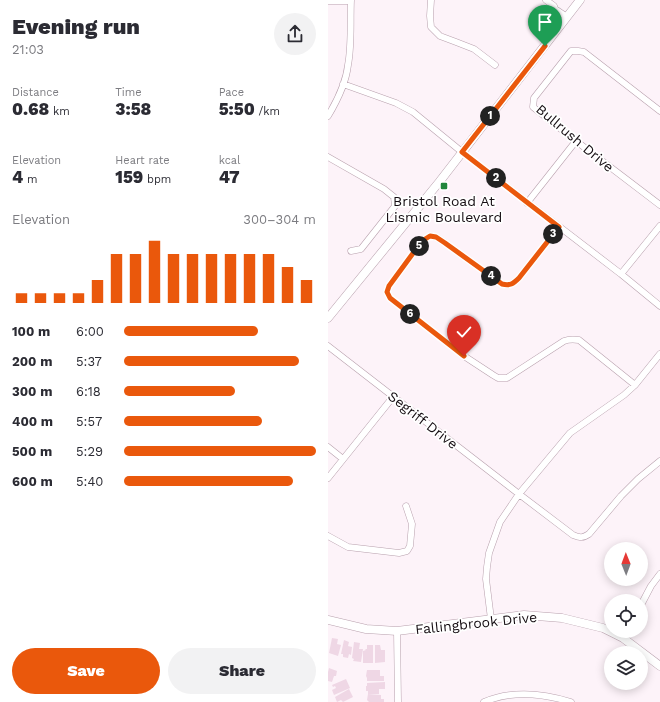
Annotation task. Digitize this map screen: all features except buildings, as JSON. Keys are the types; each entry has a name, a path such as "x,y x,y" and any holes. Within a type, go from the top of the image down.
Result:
{"street":[{"path":"431,0 431,27 440,36 474,49 495,65"},
{"path":"546,0 554,6 555,9 567,17"},
{"path":"328,318 462,152 580,0"},
{"path":"328,1 351,1 348,65 335,105 328,116"},
{"name":"Bullrush Drive","path":"660,111 584,52 578,51 570,52 534,98 533,107 660,205"},
{"path":"343,84 396,103 413,112 660,306"},
{"path":"527,203 576,141"},
{"path":"328,157 384,189 394,197 395,206 361,249 351,251"},
{"path":"621,274 660,226"},
{"path":"559,227 515,283 509,285 502,284 445,243 436,237 430,236 422,241 389,286 387,292 390,298 464,356 498,378 507,378 564,341 579,340 635,385"},
{"name":"Segriff Drive","path":"328,346 519,494 579,538 584,538 589,534 621,496 638,479 660,461"},
{"path":"491,620 486,580 489,553 500,522 519,494 570,433 616,401 635,385 660,354"},
{"path":"328,478 393,397"},
{"path":"328,447 343,459"},
{"path":"328,536 348,547 399,553 407,551 410,546 412,524 406,506"},
{"path":"647,594 660,574"},
{"name":"Fallingbrook Drive","path":"328,620 366,629 397,631 524,615 562,618 604,628"},
{"path":"397,631 398,702"},
{"name":"Fallingbrook Drive","path":"629,638 660,666"},
{"path":"484,702 497,697 533,694 571,702"}],"place":[{"name":"Bristol Road At Lismic Boulevard","path":"444,186"}],"route":[{"path":"464,356 390,298 387,292 389,286 422,241 430,236 436,237 445,243 502,284 509,285 515,283 559,227 462,152 545,46"}]}
